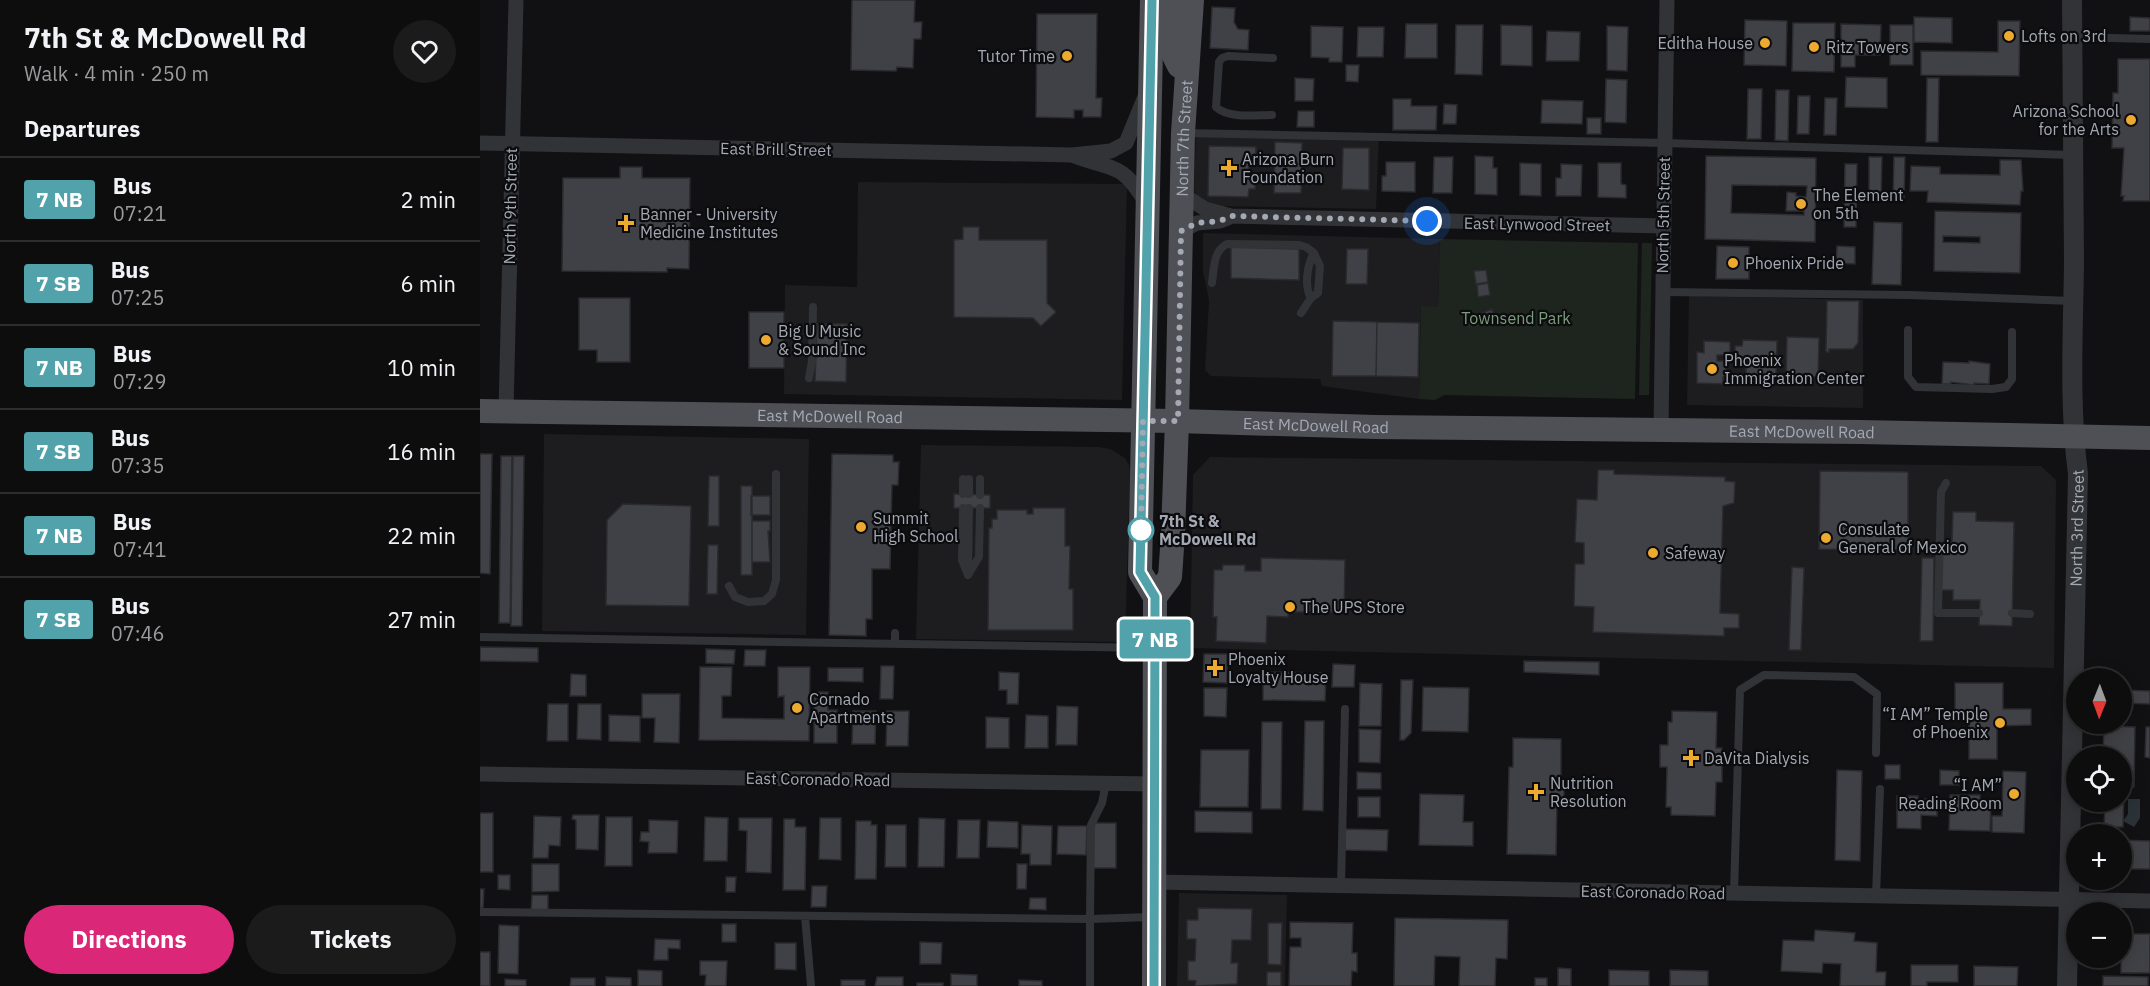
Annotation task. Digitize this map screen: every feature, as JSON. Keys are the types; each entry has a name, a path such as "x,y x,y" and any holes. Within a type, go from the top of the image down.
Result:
{"main road":[{"path":"1152,0 1140,572 1155,597 1154,986"},
{"path":"1171,0 1174,56 1178,65 1187,74"},
{"name":"North 7th Street","path":"1155,597 1170,577 1178,421 1183,133 1192,0"},
{"name":"East McDowell Road","path":"480,411 2150,438"}],"street":[{"name":"North 9th Street","path":"506,411 516,0"},
{"name":"North 5th Street","path":"1661,430 1667,0"},
{"name":"North 3rd Street","path":"2067,986 2078,474 2073,436 2072,0"},
{"name":"East Brill Street","path":"480,144 1072,155 1112,151 1126,143 1130,138 1150,80"},
{"name":"East Brill Street","path":"1072,155 1108,165 1123,173 1136,187 1148,207"},
{"name":"East Lynwood Street","path":"1182,194 1204,209 1231,216 1663,226"},
{"name":"East Lynwood Street","path":"1181,231 1197,223 1220,221 1231,216"},
{"name":"East Coronado Road","path":"480,774 1155,784"},
{"name":"East Coronado Road","path":"1155,882 2150,901"}],"lane":[{"path":"2073,37 2150,39"},
{"path":"1272,115 1230,114 1216,107 1219,62 1222,58 1228,56 1274,58"},
{"path":"1183,133 1664,143 2074,155"},
{"path":"1212,283 1217,254 1227,243 1299,244 1314,253 1309,261 1308,292 1311,298 1301,313"},
{"path":"1663,292 2073,301"},
{"path":"809,378 812,361 813,307"},
{"path":"1908,330 1908,376 1916,387 1992,389 2006,387 2012,379 2012,332"},
{"path":"729,586 735,597 748,602 764,601 772,594 776,580 776,474"},
{"path":"966,479 966,494"},
{"path":"980,479 980,495"},
{"path":"1946,483 1941,492 1938,613 1979,614"},
{"path":"966,508 968,575 979,557 980,508"},
{"path":"2012,614 2030,614"},
{"path":"895,633 895,644"},
{"path":"480,637 1155,648"},
{"path":"1734,893 1740,690 1764,675 1854,677 1877,694 1876,753"},
{"path":"1341,886 1345,709"},
{"path":"1090,986 1090,825 1102,803 1106,783"},
{"path":"1876,896 1880,789"},
{"path":"480,912 1090,919 1155,917"},
{"path":"805,916 811,986"}],"shaded area":[{"path":"1196,132 1379,136 1376,209 1211,206 1196,195 1194,190"},
{"path":"858,182 1127,184 1122,400 784,394 785,285 857,287"},
{"path":"1203,233 1440,239 1438,307 1421,307 1419,399 1322,386 1320,379 1211,376 1205,370 1209,300 1203,272"},
{"path":"1689,296 1863,300 1863,408 1687,405"},
{"path":"544,434 809,439 806,635 542,631"},
{"path":"921,445 1099,447 1110,449 1125,458 1130,474 1125,642 916,639"},
{"path":"1210,457 2041,466 2056,480 2054,668 1190,648 1193,475"},
{"path":"2132,799 2140,799 2140,818 2134,827 2123,821 2132,812"},
{"path":"1179,893 1287,895 1285,986 1177,986"}],"green space":[{"name":"Townsend Park","path":"1440,239 1638,243 1635,399 1444,395 1435,400 1419,399 1421,306 1438,307"},
{"path":"1642,243 1652,243 1649,395 1639,395"}],"building":[{"path":"852,0 915,0 914,22 922,22 921,39 914,39 913,68 897,67 896,71 851,70"},
{"path":"1212,7 1235,8 1234,22 1238,29 1249,30 1248,50 1210,48"},
{"name":"Tutor Time","path":"1037,14 1097,14 1096,98 1102,98 1101,117 1083,117 1083,110 1074,110 1074,118 1036,117"},
{"path":"1914,17 1952,18 1952,43 1914,42"},
{"path":"2130,17 2150,18 2150,31 2130,31"},
{"name":"Editha House","path":"1745,20 1787,21 1786,66 1744,65"},
{"name":"Lofts on 3rd","path":"1998,21 2020,21 2019,76 1921,75 1921,51 1998,52"},
{"name":"Ritz Towers","path":"1793,23 1835,23 1834,72 1792,71"},
{"path":"1406,24 1437,24 1437,58 1405,58"},
{"path":"1841,24 1881,25 1880,55 1855,55 1855,67 1841,67"},
{"path":"1456,25 1483,25 1482,75 1455,74"},
{"path":"1501,25 1532,26 1532,66 1501,65"},
{"path":"1890,25 1913,25 1913,65 1890,65"},
{"path":"1311,26 1343,27 1342,62 1329,62 1329,58 1311,57"},
{"path":"1607,26 1628,27 1627,71 1607,70"},
{"path":"1358,27 1384,27 1383,57 1357,57"},
{"path":"1547,31 1580,32 1579,61 1546,61"},
{"name":"Arizona School for the Arts","path":"2118,59 2150,59 2150,201 2123,201 2124,196 2121,196 2124,148 2112,148 2113,93 2118,93"},
{"path":"1346,65 1359,65 1358,82 1346,81"},
{"path":"1846,77 1887,78 1887,108 1845,107"},
{"path":"1295,78 1314,79 1313,101 1295,101"},
{"path":"1927,78 1939,78 1938,142 1926,142"},
{"path":"1606,79 1627,80 1626,123 1605,122"},
{"path":"1748,89 1762,89 1761,139 1747,139"},
{"path":"1776,90 1789,90 1788,141 1775,140"},
{"path":"1798,96 1810,96 1809,134 1797,134"},
{"path":"1825,98 1837,98 1836,135 1824,135"},
{"path":"1393,99 1411,99 1411,106 1437,106 1436,130 1393,130"},
{"path":"1542,100 1583,101 1582,124 1541,123"},
{"path":"1444,104 1457,105 1456,124 1443,124"},
{"path":"1298,111 1314,111 1314,127 1297,127"},
{"path":"1587,118 1601,118 1601,134 1587,134"},
{"path":"1275,142 1302,143 1301,193 1274,193"},
{"name":"Arizona Burn Foundation","path":"1209,146 1256,147 1255,162 1249,162 1249,175 1256,175 1255,189 1249,189 1248,197 1208,196"},
{"path":"1343,148 1369,148 1369,190 1342,189"},
{"path":"1475,156 1493,157 1493,168 1497,168 1497,195 1475,194"},
{"name":"The Element on 5th","path":"1706,156 1816,158 1815,242 1705,239","holes":["1732,185 1807,186 1806,197 1787,192 1786,211 1804,211 1804,215 1731,213"]},
{"path":"1434,157 1453,157 1452,193 1433,193"},
{"path":"1869,157 1882,157 1881,199 1869,199"},
{"path":"1894,157 1905,157 1904,199 1893,199"},
{"path":"2000,160 2021,160 2023,191 2021,191 2020,205 1927,202 1928,191 1910,191 1911,166 1940,167 1940,174 2000,175"},
{"path":"1386,162 1415,162 1415,192 1382,191 1382,176 1386,176"},
{"path":"1520,163 1541,164 1541,196 1520,195"},
{"path":"1598,163 1621,163 1621,184 1626,185 1626,198 1598,197"},
{"path":"1561,164 1582,165 1581,196 1556,196 1556,178 1561,178"},
{"path":"1845,164 1857,164 1856,227 1844,227"},
{"name":"Banner - University Medicine Institutes","path":"620,167 642,167 642,178 690,178 689,269 667,268 667,272 562,271 563,178 620,178"},
{"path":"1935,211 2021,213 2020,273 1934,271","holes":["1943,236 1980,237 1980,243 1943,242"]},
{"path":"1874,222 1902,223 1901,285 1872,284"},
{"path":"963,227 979,227 979,240 1047,240 1047,303 1056,312 1041,326 1033,318 954,317 954,240 963,239"},
{"name":"Phoenix Pride","path":"1717,246 1749,247 1749,279 1716,279"},
{"path":"1837,246 1855,247 1855,264 1836,263"},
{"path":"1231,247 1299,249 1299,280 1231,278"},
{"path":"1347,249 1368,249 1367,284 1346,284"},
{"path":"1486,270 1488,282 1476,284 1474,271"},
{"path":"1488,283 1490,295 1478,297 1477,285"},
{"path":"579,298 630,298 630,362 597,362 597,350 579,350"},
{"path":"1827,301 1859,301 1858,343 1853,349 1829,349 1829,352 1826,352"},
{"path":"1492,309 1496,320 1485,324 1482,313"},
{"name":"Big U Music & Sound Inc","path":"749,312 784,312 784,368 749,368"},
{"path":"1478,314 1479,325 1468,326 1467,315"},
{"path":"1333,321 1377,322 1376,376 1332,376"},
{"path":"1377,322 1419,323 1418,377 1376,376"},
{"path":"817,324 847,324 846,382 815,381"},
{"path":"1787,337 1819,338 1818,377 1786,376"},
{"path":"1743,340 1777,341 1776,377 1746,376 1746,366 1742,366 1742,360 1735,360 1735,346 1742,346"},
{"name":"Phoenix Immigration Center","path":"1704,341 1730,342 1730,355 1717,355 1717,361 1726,361 1726,377 1723,377 1723,384 1697,383 1697,352 1704,353"},
{"path":"1969,361 1990,364 1989,384 1951,382 1951,384 1942,384 1943,362 1969,363"},
{"path":"480,454 492,454 490,574 480,573"},
{"name":"Summit High School","path":"832,454 893,455 893,462 899,462 898,485 892,485 890,569 872,569 872,619 866,619 866,636 829,635"},
{"path":"501,456 512,456 510,623 499,623"},
{"path":"513,456 524,456 522,626 511,626"},
{"name":"Safeway","path":"1598,470 1614,470 1614,474 1725,477 1725,481 1735,482 1734,503 1723,506 1720,613 1739,614 1739,628 1724,628 1724,636 1593,632 1594,607 1574,606 1575,564 1584,564 1584,543 1575,542 1577,499 1597,500"},
{"path":"1820,471 1908,472 1908,550 1819,549"},
{"path":"709,476 719,476 719,526 708,526"},
{"path":"741,486 752,486 752,575 741,575"},
{"path":"954,494 990,495 990,508 954,508"},
{"path":"751,496 770,496 770,515 751,515"},
{"path":"623,504 691,506 689,606 606,605 607,520"},
{"path":"1033,508 1065,508 1065,546 1070,546 1069,589 1073,589 1073,630 988,630 989,528 992,528 992,519 997,519 997,510 1027,510 1027,514 1033,514"},
{"path":"1953,512 1976,512 1976,521 2014,522 2012,626 1979,625 1980,600 1953,600 1953,590 1941,590 1942,543 1952,543"},
{"path":"752,521 770,521 770,531 768,531 770,562 752,562"},
{"path":"708,545 718,545 717,594 707,594"},
{"path":"1261,558 1345,560 1344,612 1288,612 1288,617 1267,616 1266,643 1216,641 1217,617 1213,617 1214,570 1222,570 1223,565 1245,565 1245,571 1261,571"},
{"path":"1922,558 1934,558 1933,641 1920,641"},
{"path":"1792,567 1804,568 1801,650 1789,650"},
{"path":"480,647 538,648 538,662 480,661"},
{"path":"706,649 735,650 734,664 706,663"},
{"path":"745,650 766,650 765,666 744,666"},
{"name":"Phoenix Loyalty House","path":"1204,654 1227,654 1227,683 1203,682"},
{"path":"1524,661 1599,662 1599,675 1524,672"},
{"path":"1333,664 1355,665 1354,687 1332,687"},
{"path":"881,666 894,666 893,699 880,699"},
{"name":"Cornado Apartments","path":"700,667 732,667 731,696 722,696 722,718 784,719 784,696 778,697 778,667 810,667 809,741 699,740"},
{"path":"828,668 863,668 863,682 828,681"},
{"path":"999,672 1019,673 1018,704 1007,704 1007,690 999,690"},
{"path":"1263,672 1326,673 1325,701 1263,700"},
{"path":"571,674 586,675 586,696 570,696"},
{"path":"1401,680 1413,680 1411,733 1404,740 1400,740"},
{"path":"1360,683 1382,684 1381,726 1359,726"},
{"name":"“I AM” Temple of Phoenix","path":"1955,683 2003,683 2003,709 2031,709 2031,725 1997,726 1997,759 1969,759 1969,721 1955,721"},
{"path":"1423,687 1469,688 1468,732 1422,731"},
{"path":"1204,688 1227,688 1226,717 1204,716"},
{"path":"2132,690 2150,691 2150,704 2132,703"},
{"path":"814,692 828,692 828,710 837,710 837,743 814,743"},
{"path":"642,694 680,694 679,743 654,742 655,718 642,718"},
{"path":"548,704 568,704 568,741 547,741"},
{"path":"578,704 601,704 601,740 577,739"},
{"path":"1057,706 1078,707 1077,745 1056,745"},
{"path":"853,711 876,711 875,744 852,744"},
{"path":"887,711 909,711 908,746 886,746"},
{"name":"DaVita Dialysis","path":"1672,711 1717,712 1716,748 1722,748 1722,782 1716,782 1715,816 1671,815 1671,807 1666,807 1667,767 1660,767 1660,745 1668,745 1668,722 1672,722"},
{"path":"609,715 640,716 640,742 609,741"},
{"path":"1026,715 1048,716 1048,748 1025,748"},
{"path":"986,717 1009,718 1009,748 986,748"},
{"path":"1305,721 1324,721 1323,811 1303,810"},
{"path":"1262,722 1282,722 1281,809 1261,809"},
{"path":"2132,727 2135,727 2134,787 2132,787 2132,746 2103,746 2104,734 2132,734"},
{"path":"2146,727 2150,727 2150,758 2145,757"},
{"path":"1359,729 1381,730 1380,763 1359,762"},
{"name":"Nutrition Resolution","path":"1513,738 1561,739 1561,783 1564,783 1564,802 1557,802 1556,855 1507,854 1509,767 1513,767"},
{"path":"1201,750 1249,750 1248,807 1200,807"},
{"path":"1885,765 1900,765 1900,779 1885,779"},
{"path":"1837,770 1862,771 1860,861 1835,860"},
{"path":"1940,770 1959,771 1959,785 1940,785"},
{"name":"“I AM” Reading Room","path":"2003,771 2026,772 2024,833 1992,832 1992,816 2002,816"},
{"path":"1357,772 1381,773 1381,789 1357,789"},
{"path":"1420,794 1464,795 1463,822 1473,822 1473,846 1419,845"},
{"path":"1950,795 1980,795 1980,800 1991,800 1990,831 1949,830"},
{"path":"1897,796 1918,796 1918,799 1928,799 1928,803 1937,803 1937,816 1921,815 1921,829 1897,828"},
{"path":"1358,797 1380,797 1380,817 1358,817"},
{"path":"1195,811 1252,812 1252,833 1195,832"},
{"path":"2105,812 2123,812 2123,824 2104,824"},
{"path":"480,813 493,813 493,872 480,872"},
{"path":"573,815 599,815 598,850 576,849 576,820 572,819"},
{"path":"534,816 561,817 560,846 549,845 548,858 533,858"},
{"path":"606,817 632,817 632,866 605,866"},
{"path":"705,817 728,818 727,861 704,861"},
{"path":"739,818 772,818 771,873 746,872 747,831 739,830"},
{"path":"820,818 841,818 841,860 819,859"},
{"path":"919,818 945,819 944,867 918,867"},
{"path":"784,819 795,819 795,827 806,827 805,890 783,890"},
{"path":"649,820 678,821 677,853 648,853 649,842 640,841 641,832 649,832"},
{"path":"958,820 980,820 979,858 957,858"},
{"path":"856,821 871,821 871,825 877,825 876,879 855,879"},
{"path":"988,821 1018,822 1018,848 987,847"},
{"path":"1094,823 1116,823 1116,868 1093,868"},
{"path":"886,825 906,825 906,867 885,867"},
{"path":"1022,825 1052,826 1051,865 1030,865 1030,854 1021,854"},
{"path":"1058,826 1087,826 1086,855 1057,854"},
{"path":"1345,829 1388,830 1387,851 1345,850"},
{"path":"2132,840 2150,841 2150,869 2132,869"},
{"path":"532,864 559,864 559,891 532,892"},
{"path":"1017,864 1027,864 1026,889 1017,889"},
{"path":"498,875 510,875 510,890 498,889"},
{"path":"726,877 736,877 735,892 726,892"},
{"path":"812,886 827,886 826,907 811,907"},
{"path":"480,889 484,889 483,908 480,908"},
{"path":"532,895 548,895 548,912 531,911"},
{"path":"1030,898 1046,898 1046,910 1029,909"},
{"path":"1198,908 1252,909 1251,940 1232,940 1231,963 1238,963 1237,984 1195,986 1196,981 1188,980 1188,961 1195,961 1196,939 1187,939 1187,920 1198,920"},
{"path":"1395,918 1508,920 1507,959 1496,958 1495,986 1459,986 1460,957 1435,956 1434,986 1394,986"},
{"path":"1290,922 1353,923 1352,953 1357,953 1357,972 1352,971 1351,986 1289,986 1290,947 1301,947 1301,938 1290,938"},
{"path":"1268,923 1282,923 1281,965 1268,964"},
{"path":"722,924 736,924 736,942 722,942"},
{"path":"499,925 519,926 518,974 498,973"},
{"path":"1815,930 1855,933 1854,941 1877,943 1876,972 1886,972 1885,986 1840,986 1841,964 1823,963 1822,973 1781,971 1783,940 1814,941"},
{"path":"2132,934 2150,934 2150,973 2121,973 2121,968 2132,968"},
{"path":"655,939 680,940 680,949 668,948 668,960 654,960"},
{"path":"920,942 942,943 941,964 920,964"},
{"path":"775,943 796,943 796,970 775,969"},
{"path":"480,952 490,952 490,986 480,986"},
{"path":"700,961 727,961 726,986 705,986 706,975 700,975"},
{"path":"1911,965 1958,965 1958,982 1927,982 1927,986 1911,986"},
{"path":"1974,966 2018,967 2017,986 1974,986"},
{"path":"1558,968 1571,969 1571,986 1558,986"},
{"path":"638,970 662,971 662,986 638,986"},
{"path":"1609,970 1649,971 1649,986 1609,986"},
{"path":"1670,970 1708,971 1708,986 1670,986"},
{"path":"1267,972 1281,972 1281,986 1267,986"},
{"path":"951,974 977,975 977,986 951,986"},
{"path":"2103,976 2148,977 2148,986 2103,986"},
{"path":"606,977 631,978 631,986 606,986"},
{"path":"877,977 903,977 903,986 875,986"},
{"path":"571,978 595,978 595,986 570,986"},
{"path":"1535,978 1547,978 1547,986 1535,986"},
{"path":"505,979 526,980 526,986 505,986"},
{"path":"841,980 865,980 865,986 841,986"},
{"path":"1019,980 1042,981 1042,986 1019,986"},
{"path":"917,983 943,983 943,986 917,986"}],"bus line":[{"path":"1152,0 1140,572 1155,597 1154,986"}],"place":[{"name":"Lofts on 3rd","path":"2009,36"},
{"name":"Editha House","path":"1765,43"},
{"name":"Ritz Towers","path":"1814,47"},
{"name":"Tutor Time","path":"1067,56"},
{"name":"Arizona School for the Arts","path":"2131,120"},
{"name":"Arizona Burn Foundation","path":"1229,168"},
{"name":"The Element on 5th","path":"1801,204"},
{"name":"Banner - University Medicine Institutes","path":"626,223"},
{"name":"Phoenix Pride","path":"1733,263"},
{"name":"Big U Music & Sound Inc","path":"766,340"},
{"name":"Phoenix Immigration Center","path":"1712,369"},
{"name":"Summit High School","path":"861,527"},
{"name":"7th St & McDowell Rd","path":"1141,530"},
{"name":"Consulate General of Mexico","path":"1826,538"},
{"name":"Safeway","path":"1653,553"},
{"name":"The UPS Store","path":"1290,607"},
{"name":"Phoenix Loyalty House","path":"1215,668"},
{"name":"Cornado Apartments","path":"797,708"},
{"name":"“I AM” Temple of Phoenix","path":"2000,723"},
{"name":"DaVita Dialysis","path":"1691,758"},
{"name":"Nutrition Resolution","path":"1536,792"},
{"name":"“I AM” Reading Room","path":"2014,794"}],"route":[{"path":"1141,530 1143,421 1178,421 1181,231 1197,223 1220,221 1231,216 1427,221"}]}
